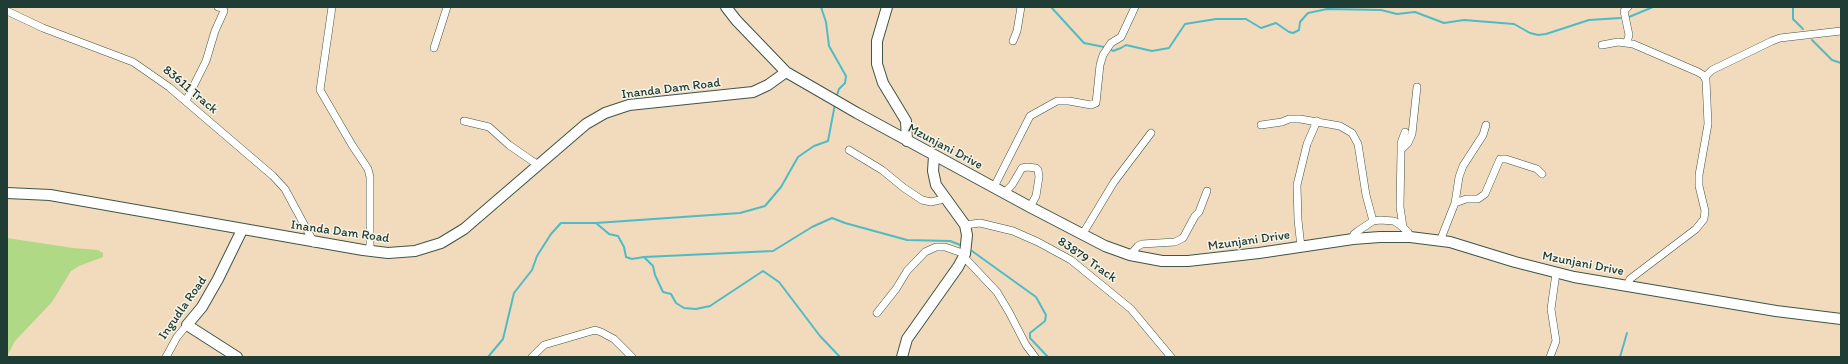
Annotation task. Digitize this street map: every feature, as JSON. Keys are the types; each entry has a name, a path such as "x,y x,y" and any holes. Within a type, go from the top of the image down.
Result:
{"street":[{"path":"186,101 206,61 215,31 224,11 223,8 218,7"},
{"path":"332,7 320,90 352,145 368,169 370,177 370,251"},
{"path":"434,48 447,7"},
{"path":"887,7 877,42 877,64 883,83 906,121 908,130 906,140"},
{"path":"1013,41 1017,31 1021,7"},
{"path":"994,187 1012,155 1030,116 1057,101 1069,101 1091,105 1096,103 1100,65 1103,55 1111,43 1121,38 1135,7"},
{"path":"1627,42 1629,35 1624,11 1628,7"},
{"name":"Mzunjani Drive","path":"731,10 786,72 934,156 1105,246 1130,255 1162,261 1188,261 1353,239 1410,237 1450,242 1556,273 1769,310 1841,319"},
{"name":"83611 Track","path":"7,11 43,28 133,62 149,72 186,101 274,176 285,189 314,243"},
{"path":"1627,286 1630,279 1696,229 1704,218 1704,206 1699,186 1699,175 1708,124 1705,77 1712,70 1772,41 1841,31"},
{"path":"1602,45 1627,42 1686,66 1705,77"},
{"name":"Inanda Dam Road","path":"7,193 50,195 314,243 370,251 414,251 441,242 464,229 586,124 605,113 629,105 753,92 768,85 786,72"},
{"path":"1401,150 1408,143 1412,134 1417,87"},
{"path":"1261,126 1282,122 1289,119 1317,122 1346,129 1356,138 1366,195 1373,221"},
{"path":"464,121 489,127 509,145 538,165"},
{"path":"1302,247 1298,220 1297,185 1308,144 1317,122"},
{"path":"1440,241 1455,203 1459,177 1463,166 1483,135 1486,126"},
{"path":"1403,227 1400,207 1401,150 1405,132"},
{"path":"1082,234 1114,182 1151,133"},
{"path":"849,150 882,170 922,200 931,202 944,199"},
{"path":"902,357 907,339 964,255 967,235 965,225 944,199 934,180 934,156"},
{"path":"1455,203 1466,199 1478,199 1485,194 1500,159 1506,159 1537,169 1542,174"},
{"path":"1004,193 1012,185 1022,168 1036,168 1038,170 1039,177 1036,196 1030,207"},
{"path":"1130,255 1138,246 1142,244 1175,242 1183,238 1195,216 1199,212 1207,191"},
{"path":"1353,239 1354,234 1358,230 1373,221 1386,220 1394,221 1403,227 1408,232 1410,237"},
{"name":"83879 Track","path":"965,225 980,223 1013,230 1070,260 1111,291 1136,314 1170,357"},
{"name":"Ingudla Road","path":"166,357 177,337 202,307 218,279 242,230"},
{"path":"877,313 892,296 907,271 926,252 936,247 945,247 964,255 997,292 1010,312 1026,345 1035,357"},
{"path":"1550,357 1556,341 1551,309 1556,273"},
{"path":"187,325 237,357"},
{"path":"532,357 544,345 595,330 614,339 632,357"}],"green space":[{"path":"7,238 73,248 98,250 103,253 103,257 79,266 71,271 52,302 15,341 7,356"}],"waterway":[{"path":"821,7 826,22 829,46 846,76 845,83 839,89 836,98"},
{"path":"1051,7 1084,43 1104,47"},
{"path":"1629,17 1653,7"},
{"path":"1793,7 1793,19 1803,29"},
{"path":"1110,49 1113,51 1126,45 1152,51 1169,48 1185,24 1216,19 1246,19 1261,28 1276,23 1293,33 1299,30 1300,22 1308,13 1327,9 1381,10 1397,14 1415,12 1444,23 1464,20 1514,24 1530,33 1538,35 1546,34 1589,20 1620,18"},
{"path":"1812,40 1832,60 1841,63"},
{"path":"596,223 740,213 765,206 781,187 798,157 814,146 828,141 835,104"},
{"path":"644,257 773,251 812,227 832,218 907,240 950,241 963,246"},
{"path":"488,357 503,339 514,293 532,270 537,256 551,234 561,223 596,223 609,234 618,236 624,247 626,257 632,259 644,257 653,266 655,275 663,292 671,294 676,303 684,308 696,309 710,306 763,271 779,282 820,336 840,357"},
{"path":"972,251 1036,297 1046,315 1045,321 1030,333 1030,338 1048,357"},
{"path":"1620,357 1627,333"}]}
